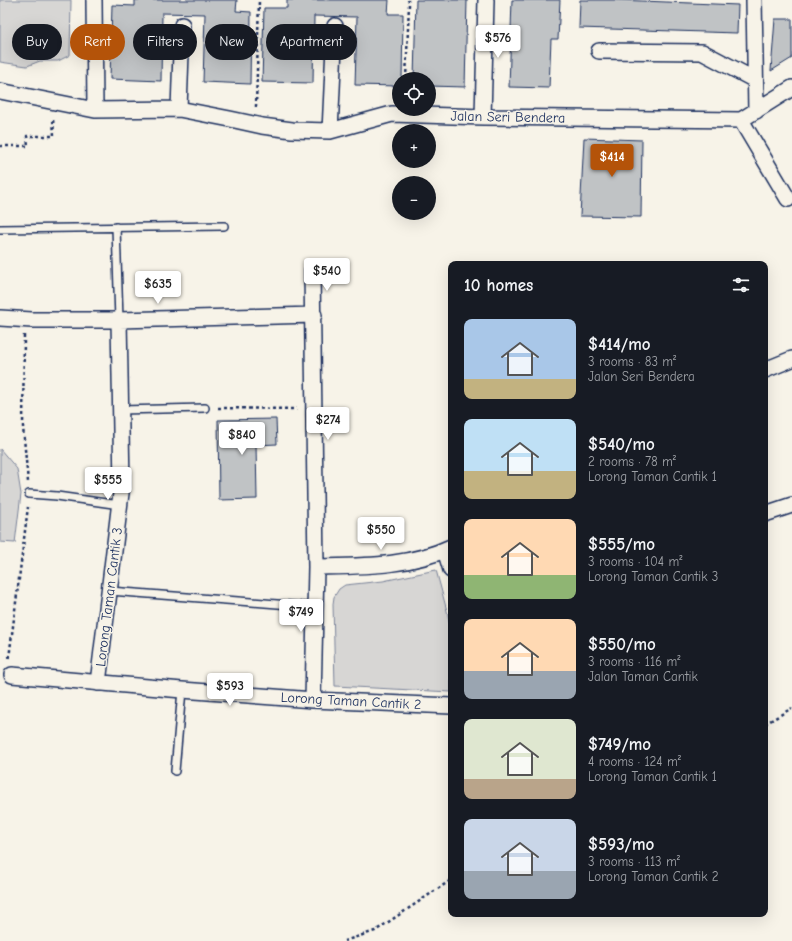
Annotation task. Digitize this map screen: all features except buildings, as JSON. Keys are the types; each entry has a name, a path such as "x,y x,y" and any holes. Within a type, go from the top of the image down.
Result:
{"street":[{"path":"94,0 95,110"},
{"path":"482,117 486,0"},
{"path":"754,0 756,111"},
{"path":"599,51 702,52 755,80"},
{"path":"179,109 181,60"},
{"path":"330,131 333,60"},
{"path":"790,198 741,120 792,88"},
{"name":"Jalan Seri Bendera","path":"0,91 95,110 179,109 256,125 292,130 330,131 392,114 482,117 741,120"},
{"path":"312,271 314,315 316,567 314,700"},
{"path":"0,318 32,320 119,320 314,315"},
{"name":"Lorong Taman Cantik 3","path":"98,683 121,506 122,485 119,320"},
{"path":"768,369 792,359"},
{"path":"768,513 792,505"},
{"path":"316,567 365,566 411,561 448,548"},
{"name":"Lorong Taman Cantik 2","path":"12,675 314,700 448,706"}],"lane":[{"path":"0,229 224,226"},
{"path":"116,227 119,320"},
{"path":"120,410 205,408"},
{"path":"29,494 57,496 121,506"},
{"path":"110,591 315,607"},
{"path":"175,771 182,690"}],"path":[{"path":"256,125 259,0"},
{"path":"406,72 410,4 408,0"},
{"path":"0,146 28,146 27,136 54,136 53,102"},
{"path":"205,408 300,409"},
{"path":"768,722 792,708"},
{"path":"344,941 375,931 448,882"}],"shaded area":[{"path":"0,0 71,0 70,55 62,59 62,24 12,24 12,60 60,60 40,61 27,66 0,62"},
{"path":"0,449 17,469 21,494 15,543 0,542"},
{"path":"436,570 448,616 448,692 335,686 334,597 339,589 345,585 383,581"}]}
